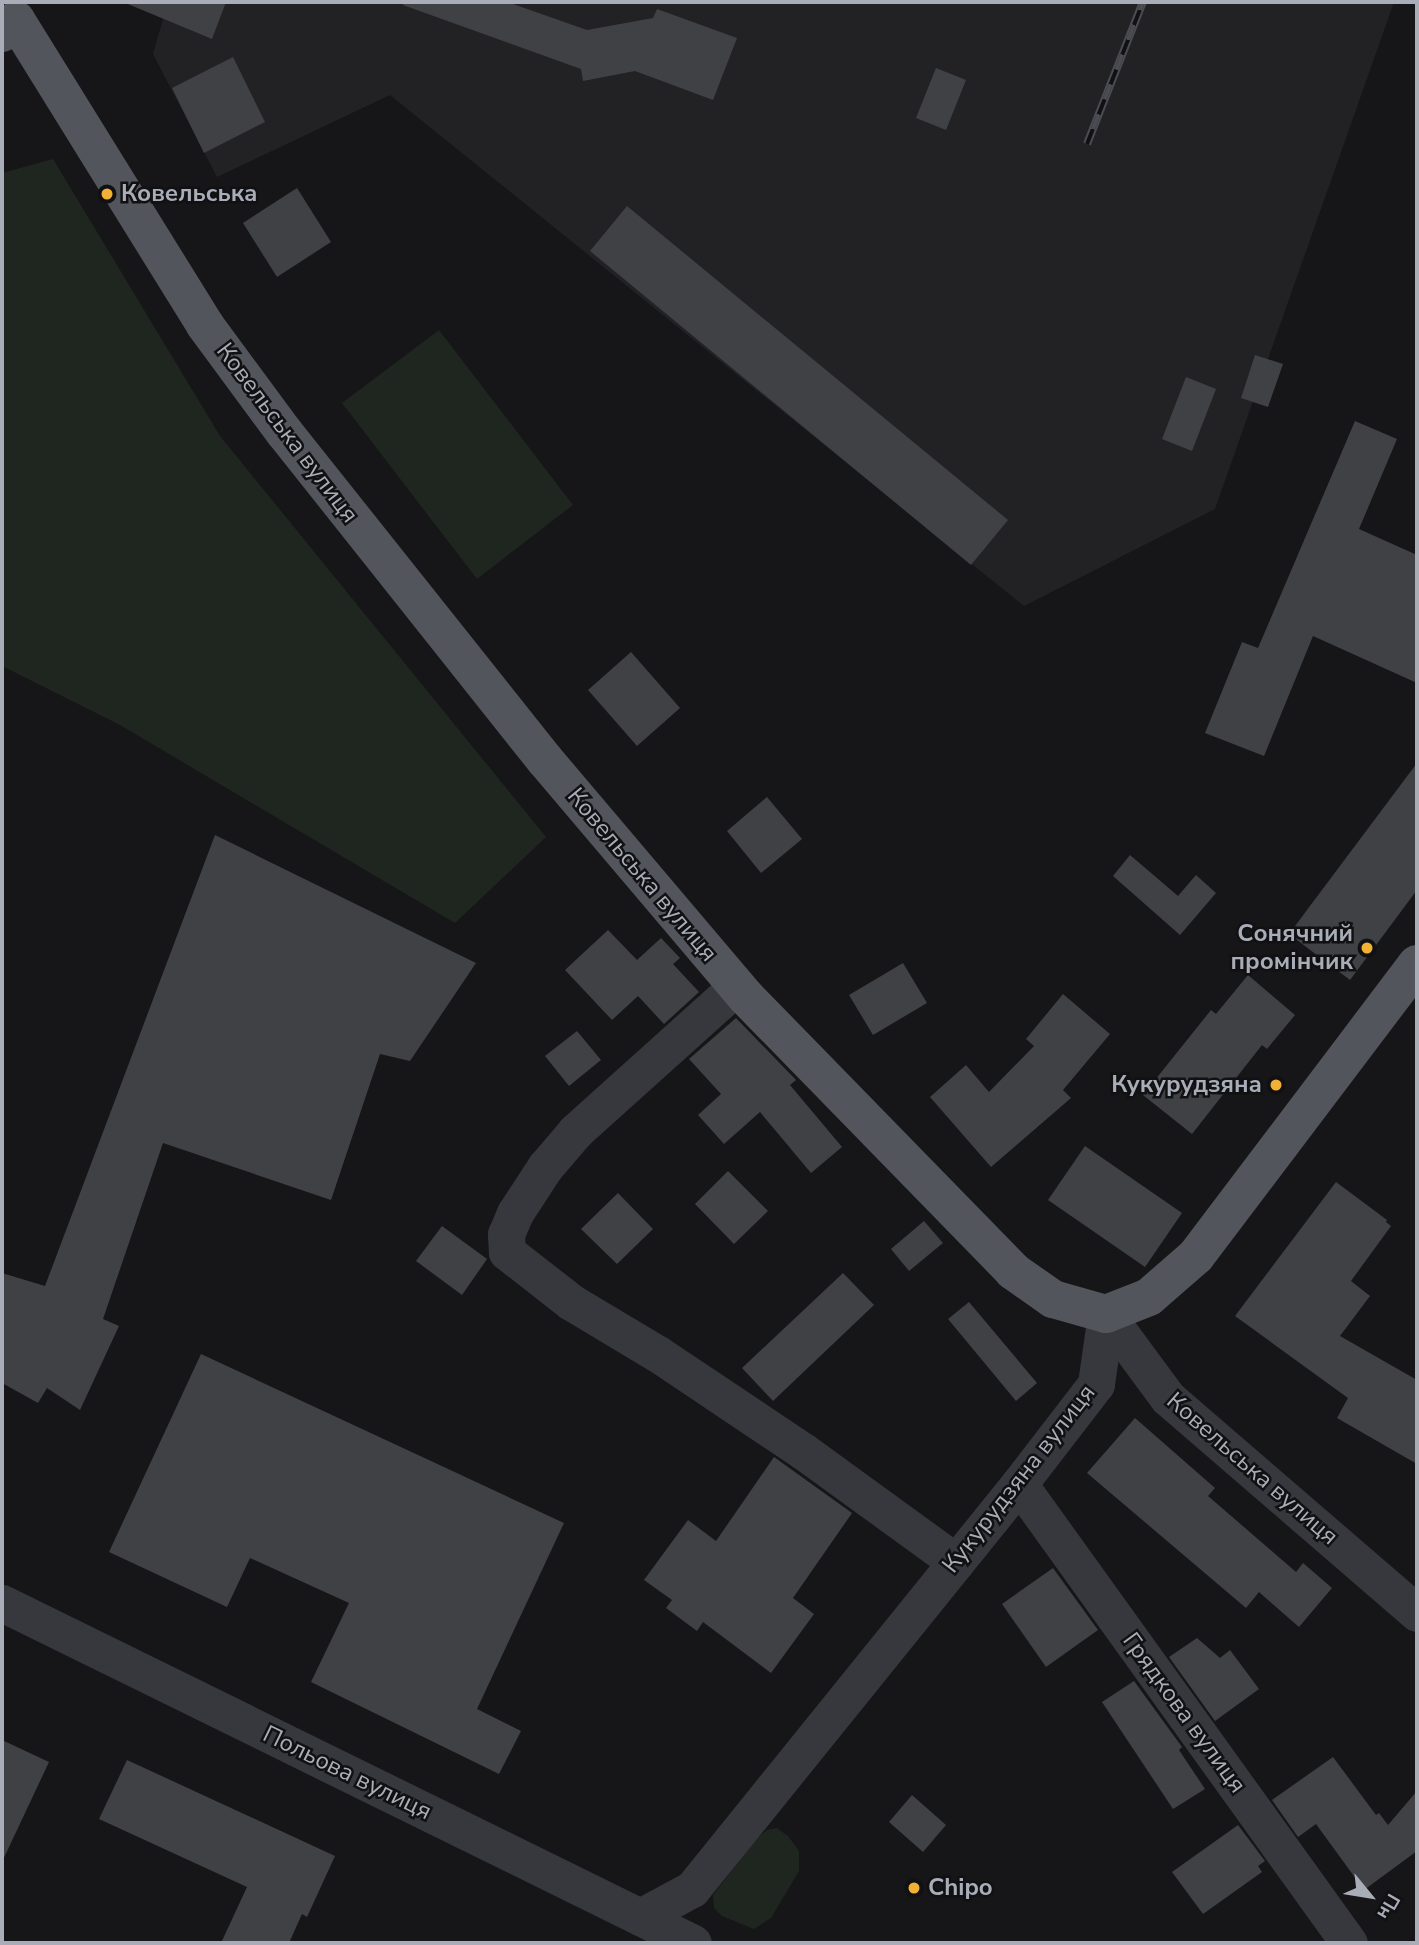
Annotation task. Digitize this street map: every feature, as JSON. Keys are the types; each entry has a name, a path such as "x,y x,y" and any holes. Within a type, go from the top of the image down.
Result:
{"main road":[{"name":"Ковельська вулиця","path":"12,14 205,325 284,432 545,761 737,986 1013,1271 1053,1299 1106,1314"},
{"path":"1106,1314 1149,1297 1196,1256 1417,964"}],"street":[{"path":"737,986 575,1132 545,1167 515,1213 506,1234 507,1252 571,1302 658,1354 803,1451 956,1562"},
{"name":"Кукурудзяна вулиця","path":"640,1917 692,1889 1020,1483 1096,1384 1106,1314"},
{"name":"Ковельська вулиця","path":"1106,1314 1168,1398 1417,1613"},
{"name":"Грядкова вулиця","path":"1020,1483 1349,1943"},
{"name":"Польова вулиця","path":"2,1603 693,1943"}],"shaded area":[{"path":"168,2 1394,2 1215,509 1024,606 390,95 217,177 153,54"},
{"path":"53,159 220,436 546,837 455,923 120,725 2,666 2,173"},
{"path":"439,330 573,505 477,579 342,403"},
{"path":"777,1828 788,1836 799,1851 799,1871 771,1918 754,1929 722,1916 714,1908 713,1895 757,1838 767,1830"}],"building":[{"path":"123,2 226,2 212,39"},
{"path":"404,2 507,2 587,30 653,18 657,9 737,38 713,100 635,71 583,81 581,69 403,5"},
{"path":"233,57 265,122 204,153 172,88"},
{"path":"936,68 966,80 946,130 916,118"},
{"path":"297,188 331,242 277,277 243,223"},
{"path":"627,206 1008,520 971,565 590,251"},
{"path":"1255,355 1283,364 1268,407 1241,398"},
{"path":"1186,377 1216,389 1192,451 1162,439"},
{"path":"1355,421 1397,439 1359,529 1417,555 1417,683 1313,636 1264,756 1205,733 1242,642 1258,648"},
{"path":"631,652 680,708 637,746 588,690"},
{"path":"1417,763 1417,890 1350,980 1289,934"},
{"path":"767,797 802,839 761,873 727,831"},
{"path":"215,835 476,963 410,1061 380,1054 331,1200 163,1143 103,1319 119,1326 80,1410 47,1388 38,1403 2,1383 2,1273 45,1286"},
{"path":"1130,855 1178,896 1196,875 1216,893 1180,935 1113,876"},
{"path":"608,930 637,960 661,938 680,958 673,964 699,992 664,1024 638,996 612,1020 565,970"},
{"path":"903,963 927,1003 873,1035 849,995"},
{"path":"1248,975 1295,1015 1267,1049 1262,1045 1192,1134 1143,1095 1211,1010 1216,1014"},
{"path":"1063,994 1110,1034 1063,1090 1071,1098 991,1167 930,1097 966,1065 989,1092 1034,1046 1026,1039"},
{"path":"736,1018 796,1080 790,1085 842,1147 811,1173 760,1112 724,1144 698,1115 721,1094 689,1059"},
{"path":"577,1031 601,1060 569,1086 545,1056"},
{"path":"1085,1146 1182,1213 1145,1267 1048,1200"},
{"path":"728,1171 768,1211 734,1244 695,1204"},
{"path":"1336,1182 1387,1220 1391,1226 1351,1281 1370,1296 1340,1336 1417,1380 1417,1464 1337,1418 1348,1398 1235,1316"},
{"path":"618,1193 653,1229 617,1264 581,1229"},
{"path":"924,1221 943,1243 909,1271 891,1249"},
{"path":"442,1226 487,1259 462,1295 416,1261"},
{"path":"843,1273 874,1305 773,1401 742,1368"},
{"path":"969,1302 1037,1383 1016,1401 948,1319"},
{"path":"201,1354 564,1523 477,1709 521,1731 499,1774 311,1682 349,1603 250,1558 227,1607 109,1552"},
{"path":"1135,1418 1215,1488 1208,1496 1296,1572 1303,1563 1332,1588 1299,1627 1259,1592 1246,1608 1087,1473"},
{"path":"774,1457 852,1513 793,1598 814,1614 771,1673 703,1622 697,1631 666,1608 672,1600 644,1580 688,1520 716,1541"},
{"path":"1053,1568 1098,1630 1046,1667 1002,1604"},
{"path":"1197,1638 1220,1658 1230,1650 1259,1689 1215,1721 1169,1657"},
{"path":"1134,1681 1182,1747 1179,1750 1205,1789 1173,1809 1102,1702"},
{"path":"2,1740 49,1762 2,1862"},
{"path":"1333,1757 1376,1815 1379,1813 1388,1825 1417,1791 1417,1851 1364,1890 1316,1824 1298,1837 1272,1800"},
{"path":"127,1760 335,1856 307,1917 302,1914 289,1943 221,1943 247,1887 99,1819"},
{"path":"912,1795 946,1825 923,1852 889,1822"},
{"path":"1238,1825 1265,1861 1258,1866 1262,1872 1203,1914 1172,1872"}],"railway":[{"path":"1087,144 1143,2"}],"place":[{"name":"Ковельська","path":"107,194"},
{"name":"Сонячний промінчик","path":"1367,948"},
{"name":"Кукурудзяна","path":"1276,1085"},
{"name":"Chipo","path":"914,1888"}]}
